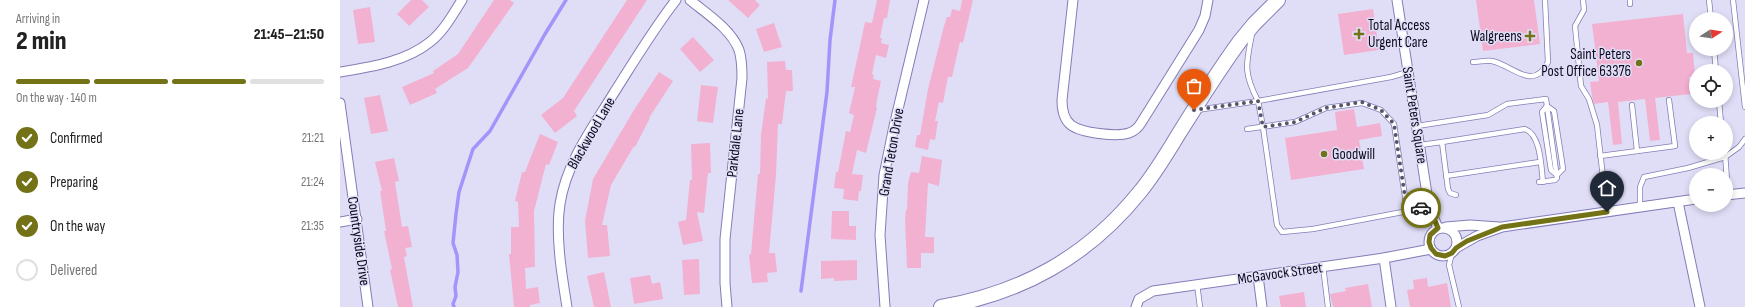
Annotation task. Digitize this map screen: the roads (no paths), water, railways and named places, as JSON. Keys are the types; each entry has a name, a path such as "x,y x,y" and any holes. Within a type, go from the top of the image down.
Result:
{"main road":[{"path":"941,307 970,302 1014,288 1045,272 1087,245 1120,216 1140,192 1225,61 1254,24 1278,0"}],"street":[{"path":"340,72 388,63 411,54 430,42 440,32 462,0"},
{"name":"Blackwood Lane","path":"567,307 563,281 559,225 560,205 572,162 655,27 676,0"},
{"name":"Parkdale Lane","path":"690,0 728,32 739,49 742,64 742,78 725,239 725,283 728,307"},
{"name":"Grand Teton Drive","path":"885,307 880,236 884,175 924,0"},
{"path":"1073,0 1062,100 1064,116 1071,125 1080,130 1119,134 1134,131 1141,123 1199,30 1205,16 1208,0"},
{"name":"Saint Peters Square","path":"1397,0 1429,207 1441,228"},
{"name":"Countryside Drive","path":"340,103 368,307"},
{"path":"1733,194 1745,193"},
{"path":"1502,227 1470,225 1441,228 1432,232 1429,238 1431,248 1439,255 1445,256 1477,236 1502,227 1689,201"},
{"path":"1678,202 1700,307"},
{"path":"340,222 357,219"},
{"path":"1441,228 1451,230 1456,234 1458,241 1454,250"},
{"name":"McGavock Street","path":"1136,307 1139,299 1153,291 1384,258 1431,248"},
{"path":"1384,258 1391,307"},
{"path":"1258,276 1262,307"}],"lane":[{"path":"1473,62 1491,61 1524,76 1538,76 1544,70 1548,62 1545,0"},
{"path":"1583,0 1584,10 1575,26 1581,86 1589,99 1597,125 1607,212"},
{"path":"1709,0 1710,12"},
{"path":"1733,0 1745,107"},
{"path":"1254,24 1247,72 1251,87 1258,101 1277,225 1282,232 1313,229 1429,207"},
{"path":"1194,110 1258,101 1391,77 1408,72"},
{"path":"1417,126 1488,115 1503,105 1546,98 1547,106 1542,112 1551,170 1557,174"},
{"path":"1600,156 1675,146 1670,100"},
{"path":"1247,129 1295,122 1326,108 1362,102 1381,110 1394,124 1407,210"},
{"path":"1632,105 1637,151"},
{"path":"1420,145 1525,129 1530,131 1536,139 1540,162 1541,182 1556,179 1557,174 1562,169 1562,162 1554,111 1547,106"},
{"path":"1733,151 1740,147 1745,139"},
{"path":"1442,142 1449,192 1456,195"},
{"path":"1640,208 1640,187 1644,177 1688,168 1711,160"},
{"path":"1446,176 1540,162"},
{"path":"1454,250 1449,265 1459,307"},
{"path":"1323,266 1328,307"},
{"path":"1197,284 1200,307"}],"waterway":[{"path":"454,307 453,304 456,296 455,287 458,272 457,255 453,243 456,214 459,192 473,149 490,131 566,0"},
{"path":"801,291 827,92 830,40 835,0"}],"place":[{"name":"Total Access Urgent Care","path":"1359,34"},
{"name":"Walgreens","path":"1530,36"},
{"name":"Saint Peters Post Office 63376","path":"1639,63"},
{"name":"Goodwill","path":"1324,154"}]}
